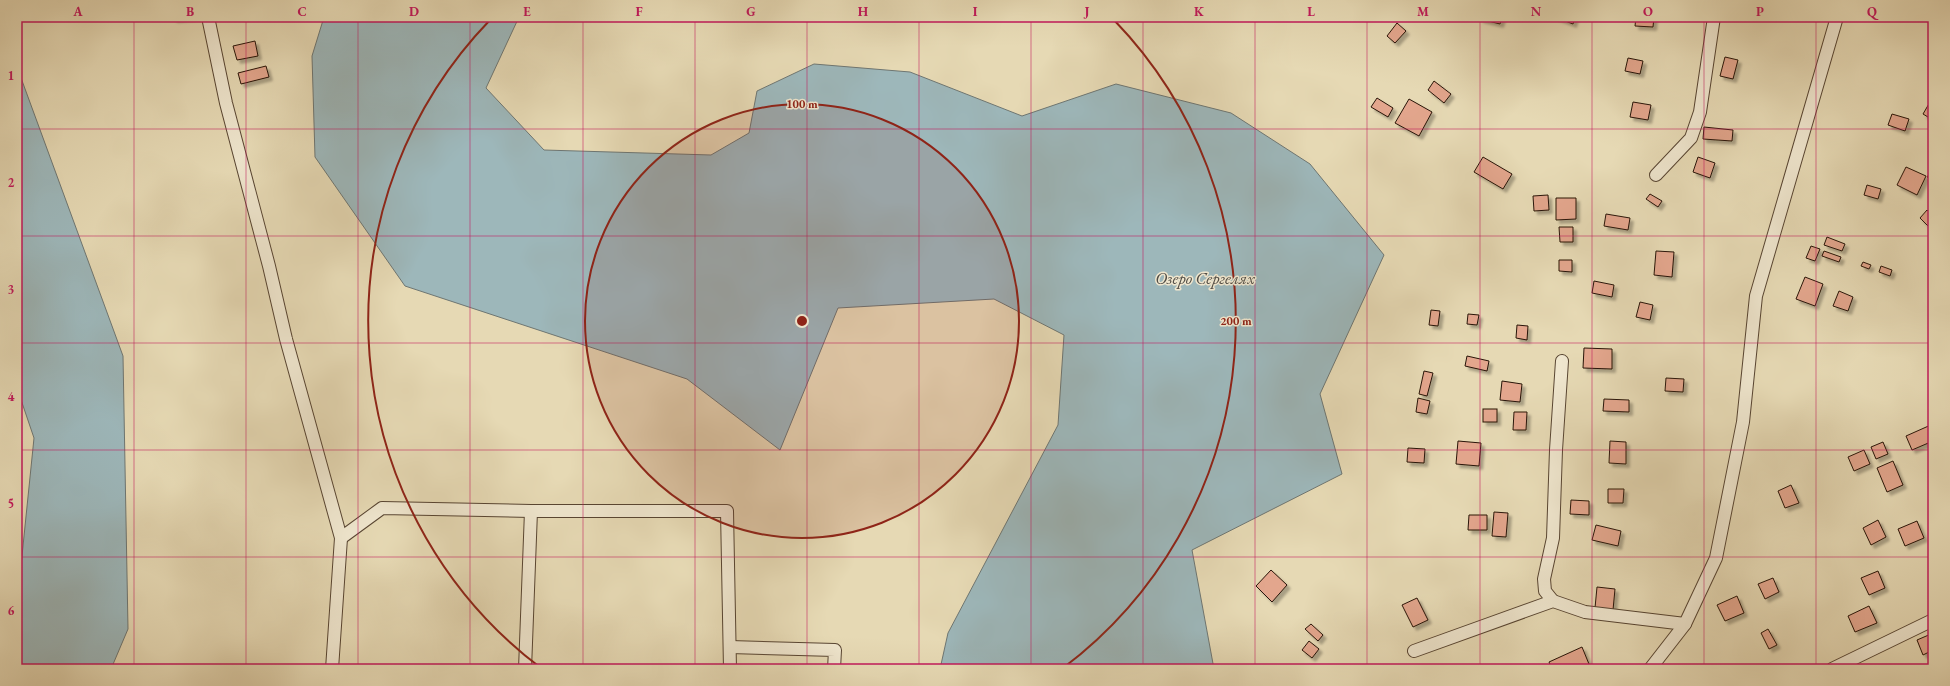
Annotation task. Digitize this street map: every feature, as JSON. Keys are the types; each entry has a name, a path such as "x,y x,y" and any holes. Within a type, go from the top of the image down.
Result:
{"street":[{"path":"208,17 226,103 270,266 286,339 340,538 332,669"},
{"path":"1656,175 1691,138 1700,112 1714,17"},
{"path":"1650,669 1685,624 1716,558 1743,422 1756,296 1837,17"},
{"path":"1562,361 1556,450 1553,538 1544,579 1545,592 1553,601 1585,612 1685,624"},
{"path":"340,538 382,508 727,511 730,669"},
{"path":"525,669 531,510"},
{"path":"1414,651 1553,601"},
{"path":"1832,669 1933,620"},
{"path":"730,647 835,650 834,669"}],"water":[{"name":"Озеро Сергелях","path":"324,17 519,17 486,88 544,150 711,155 749,133 757,91 814,64 910,72 1022,116 1116,84 1231,113 1310,164 1384,255 1320,394 1342,474 1192,550 1214,669 940,669 948,633 1058,425 1064,335 994,299 838,308 780,450 687,379 405,286 315,157 312,56"},
{"path":"17,67 123,356 128,629 111,669 17,669 17,605 34,438 17,388"}],"building":[{"path":"173,17 192,17 174,19"},
{"path":"1480,17 1502,17 1500,24 1480,19"},
{"path":"1555,17 1575,17 1573,24"},
{"path":"1636,17 1654,17 1653,27 1635,26"},
{"path":"1397,23 1406,31 1395,43 1387,36"},
{"path":"255,41 258,56 237,60 233,46"},
{"path":"1725,57 1738,60 1733,79 1720,76"},
{"path":"1628,58 1643,61 1640,74 1625,71"},
{"path":"266,66 269,77 241,84 238,73"},
{"path":"1434,81 1451,94 1444,103 1428,90"},
{"path":"1377,98 1393,108 1388,117 1371,107"},
{"path":"1409,99 1432,112 1419,136 1395,123"},
{"path":"1633,102 1651,105 1648,120 1630,117"},
{"path":"1930,102 1933,104 1933,120 1923,114"},
{"path":"1892,114 1909,119 1905,131 1888,125"},
{"path":"1704,127 1733,130 1732,141 1703,139"},
{"path":"1483,157 1512,174 1503,189 1474,172"},
{"path":"1698,157 1715,163 1710,178 1693,172"},
{"path":"1906,167 1926,176 1917,195 1897,185"},
{"path":"1933,169 1933,181 1927,177"},
{"path":"1867,185 1881,189 1878,199 1864,195"},
{"path":"1650,194 1662,201 1658,207 1646,199"},
{"path":"1548,195 1549,210 1534,211 1533,196"},
{"path":"1556,198 1576,198 1576,219 1556,220"},
{"path":"1927,210 1933,216 1933,223 1929,227 1920,218"},
{"path":"1606,214 1630,218 1628,230 1604,226"},
{"path":"1559,227 1573,227 1573,242 1560,242"},
{"path":"1827,237 1845,244 1842,251 1824,245"},
{"path":"1811,246 1820,249 1815,261 1806,258"},
{"path":"1656,251 1674,252 1672,277 1654,275"},
{"path":"1824,251 1841,257 1839,262 1822,256"},
{"path":"1559,260 1572,260 1572,272 1559,271"},
{"path":"1863,262 1871,265 1869,269 1861,266"},
{"path":"1881,266 1892,270 1890,276 1879,272"},
{"path":"1805,277 1823,284 1815,306 1796,299"},
{"path":"1594,281 1614,285 1612,297 1592,293"},
{"path":"1839,291 1853,297 1848,311 1833,306"},
{"path":"1640,302 1653,305 1650,320 1636,317"},
{"path":"1431,310 1440,311 1438,326 1429,325"},
{"path":"1468,314 1479,315 1477,325 1467,324"},
{"path":"1517,325 1528,326 1527,340 1516,338"},
{"path":"1584,348 1612,349 1612,369 1583,368"},
{"path":"1467,356 1489,361 1487,371 1465,366"},
{"path":"1424,371 1433,373 1427,396 1419,394"},
{"path":"1666,378 1684,379 1683,392 1665,391"},
{"path":"1502,381 1522,384 1520,402 1500,400"},
{"path":"1418,398 1430,401 1427,414 1416,412"},
{"path":"1604,399 1629,400 1629,412 1603,411"},
{"path":"1483,409 1497,409 1497,422 1483,422"},
{"path":"1514,412 1527,412 1526,430 1513,430"},
{"path":"1933,424 1933,441 1912,450 1906,436"},
{"path":"1458,441 1481,443 1479,466 1456,464"},
{"path":"1610,441 1626,442 1626,464 1609,463"},
{"path":"1883,442 1888,454 1876,459 1871,447"},
{"path":"1408,448 1425,449 1424,463 1407,462"},
{"path":"1864,450 1870,464 1854,471 1848,457"},
{"path":"1893,461 1903,485 1887,492 1877,468"},
{"path":"1791,485 1799,503 1785,508 1778,491"},
{"path":"1608,489 1624,489 1623,503 1608,503"},
{"path":"1571,500 1589,501 1589,515 1570,514"},
{"path":"1494,512 1508,513 1506,537 1492,536"},
{"path":"1469,515 1487,515 1487,530 1468,530"},
{"path":"1878,520 1886,537 1871,545 1863,528"},
{"path":"1917,521 1924,538 1905,546 1898,529"},
{"path":"1596,525 1621,531 1618,546 1592,540"},
{"path":"1271,570 1287,585 1272,602 1256,586"},
{"path":"1878,571 1885,588 1869,595 1861,578"},
{"path":"1773,578 1779,592 1765,599 1758,584"},
{"path":"1597,587 1615,589 1613,610 1595,608"},
{"path":"1737,596 1744,613 1725,621 1717,605"},
{"path":"1417,598 1428,620 1413,627 1402,605"},
{"path":"1869,606 1877,623 1855,632 1848,616"},
{"path":"1311,624 1323,635 1318,641 1305,629"},
{"path":"1768,629 1777,645 1769,649 1761,633"},
{"path":"1931,634 1933,650 1923,655 1917,640"},
{"path":"1309,641 1319,649 1312,658 1302,650"},
{"path":"1582,647 1591,669 1552,669 1549,662"}]}
